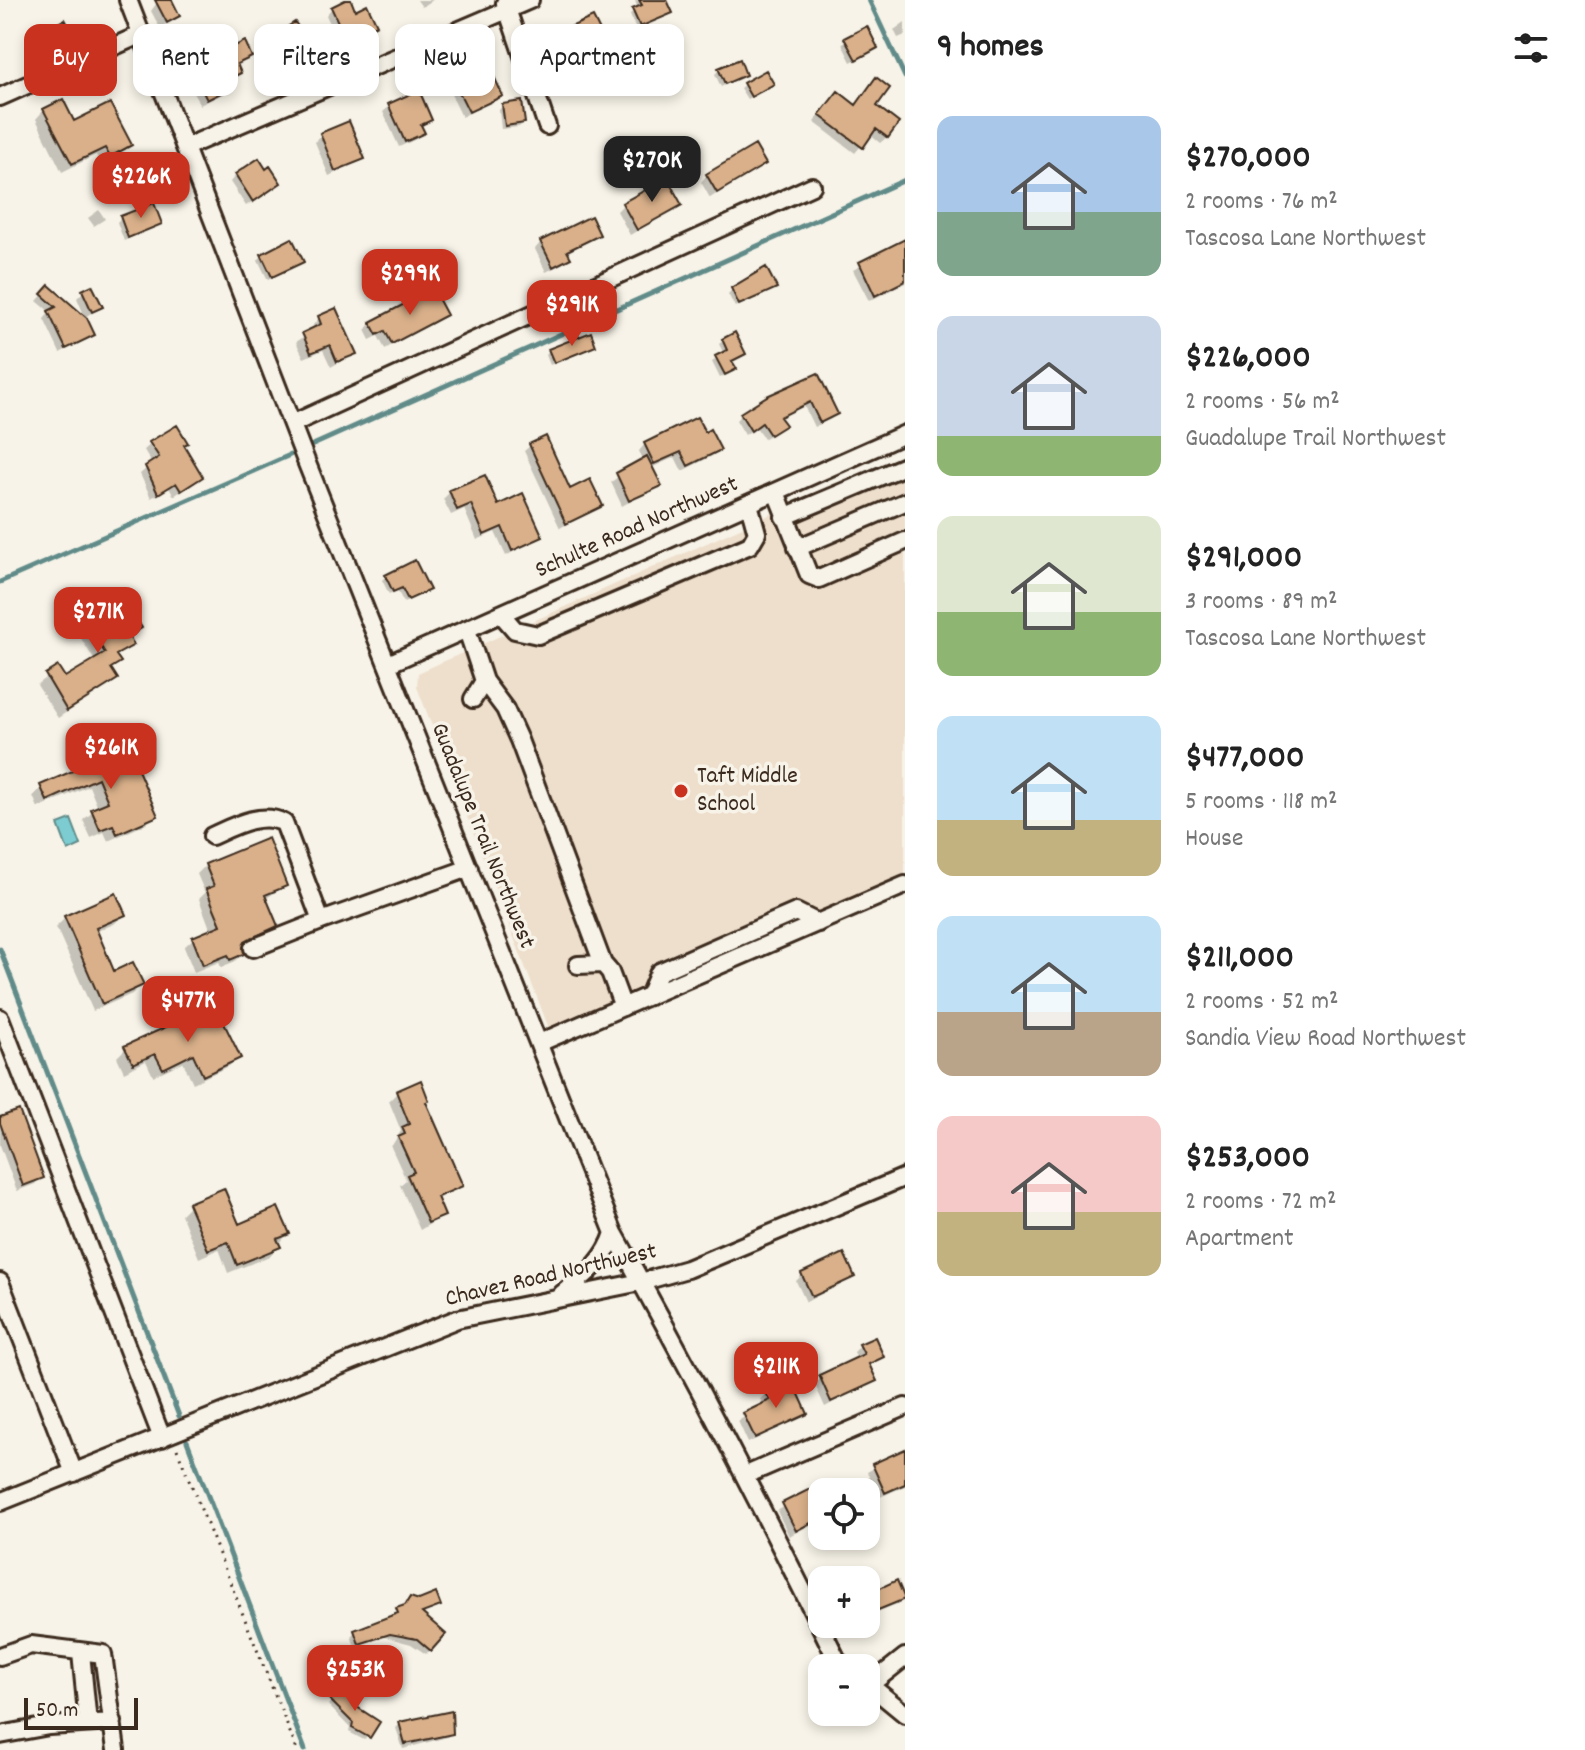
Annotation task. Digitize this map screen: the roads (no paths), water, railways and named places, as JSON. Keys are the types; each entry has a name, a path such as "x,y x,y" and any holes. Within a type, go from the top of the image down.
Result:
{"street":[{"name":"Guadalupe Trail Northwest","path":"128,0 138,24"},
{"path":"186,147 506,5 530,0"},
{"path":"506,5 547,126"},
{"path":"0,97 133,38"},
{"name":"Guadalupe Trail Northwest","path":"166,96 292,424 614,1233 746,1475 834,1654"},
{"path":"292,424 812,186"},
{"name":"Schulte Road Northwest","path":"388,664 904,438"},
{"path":"784,517 905,466"},
{"path":"776,492 809,575 819,579 905,541"},
{"path":"797,548 905,502"},
{"path":"502,615 515,630 538,635 750,545 757,533 749,504"},
{"path":"467,630 484,681 505,709 519,740 603,964 610,972 623,1007"},
{"path":"473,699 484,681"},
{"path":"212,836 248,820 275,818 284,823 321,921"},
{"path":"253,948 469,868"},
{"path":"539,1043 905,885"},
{"path":"578,965 603,964"},
{"path":"0,1018 166,1437"},
{"name":"Chavez Road Northwest","path":"0,1502 457,1319 559,1296 641,1282 687,1269 905,1177"},
{"path":"559,1296 598,1265 608,1252 614,1233"},
{"path":"0,1282 74,1473"},
{"path":"746,1475 905,1407"},
{"path":"0,1656 31,1645 103,1654 116,1750"},
{"path":"81,1653 88,1723"},
{"path":"880,1675 905,1657"},
{"path":"880,1692 905,1714"},
{"path":"0,1735 113,1722"}],"water":[{"path":"71,819 81,845 68,851 58,824"}],"waterway":[{"path":"869,0 905,77"},
{"path":"313,445 905,180"},
{"path":"0,582 290,455"},
{"path":"0,949 179,1416"},
{"path":"187,1441 305,1750"}],"place":[{"name":"Taft Middle School","path":"681,791"}]}
